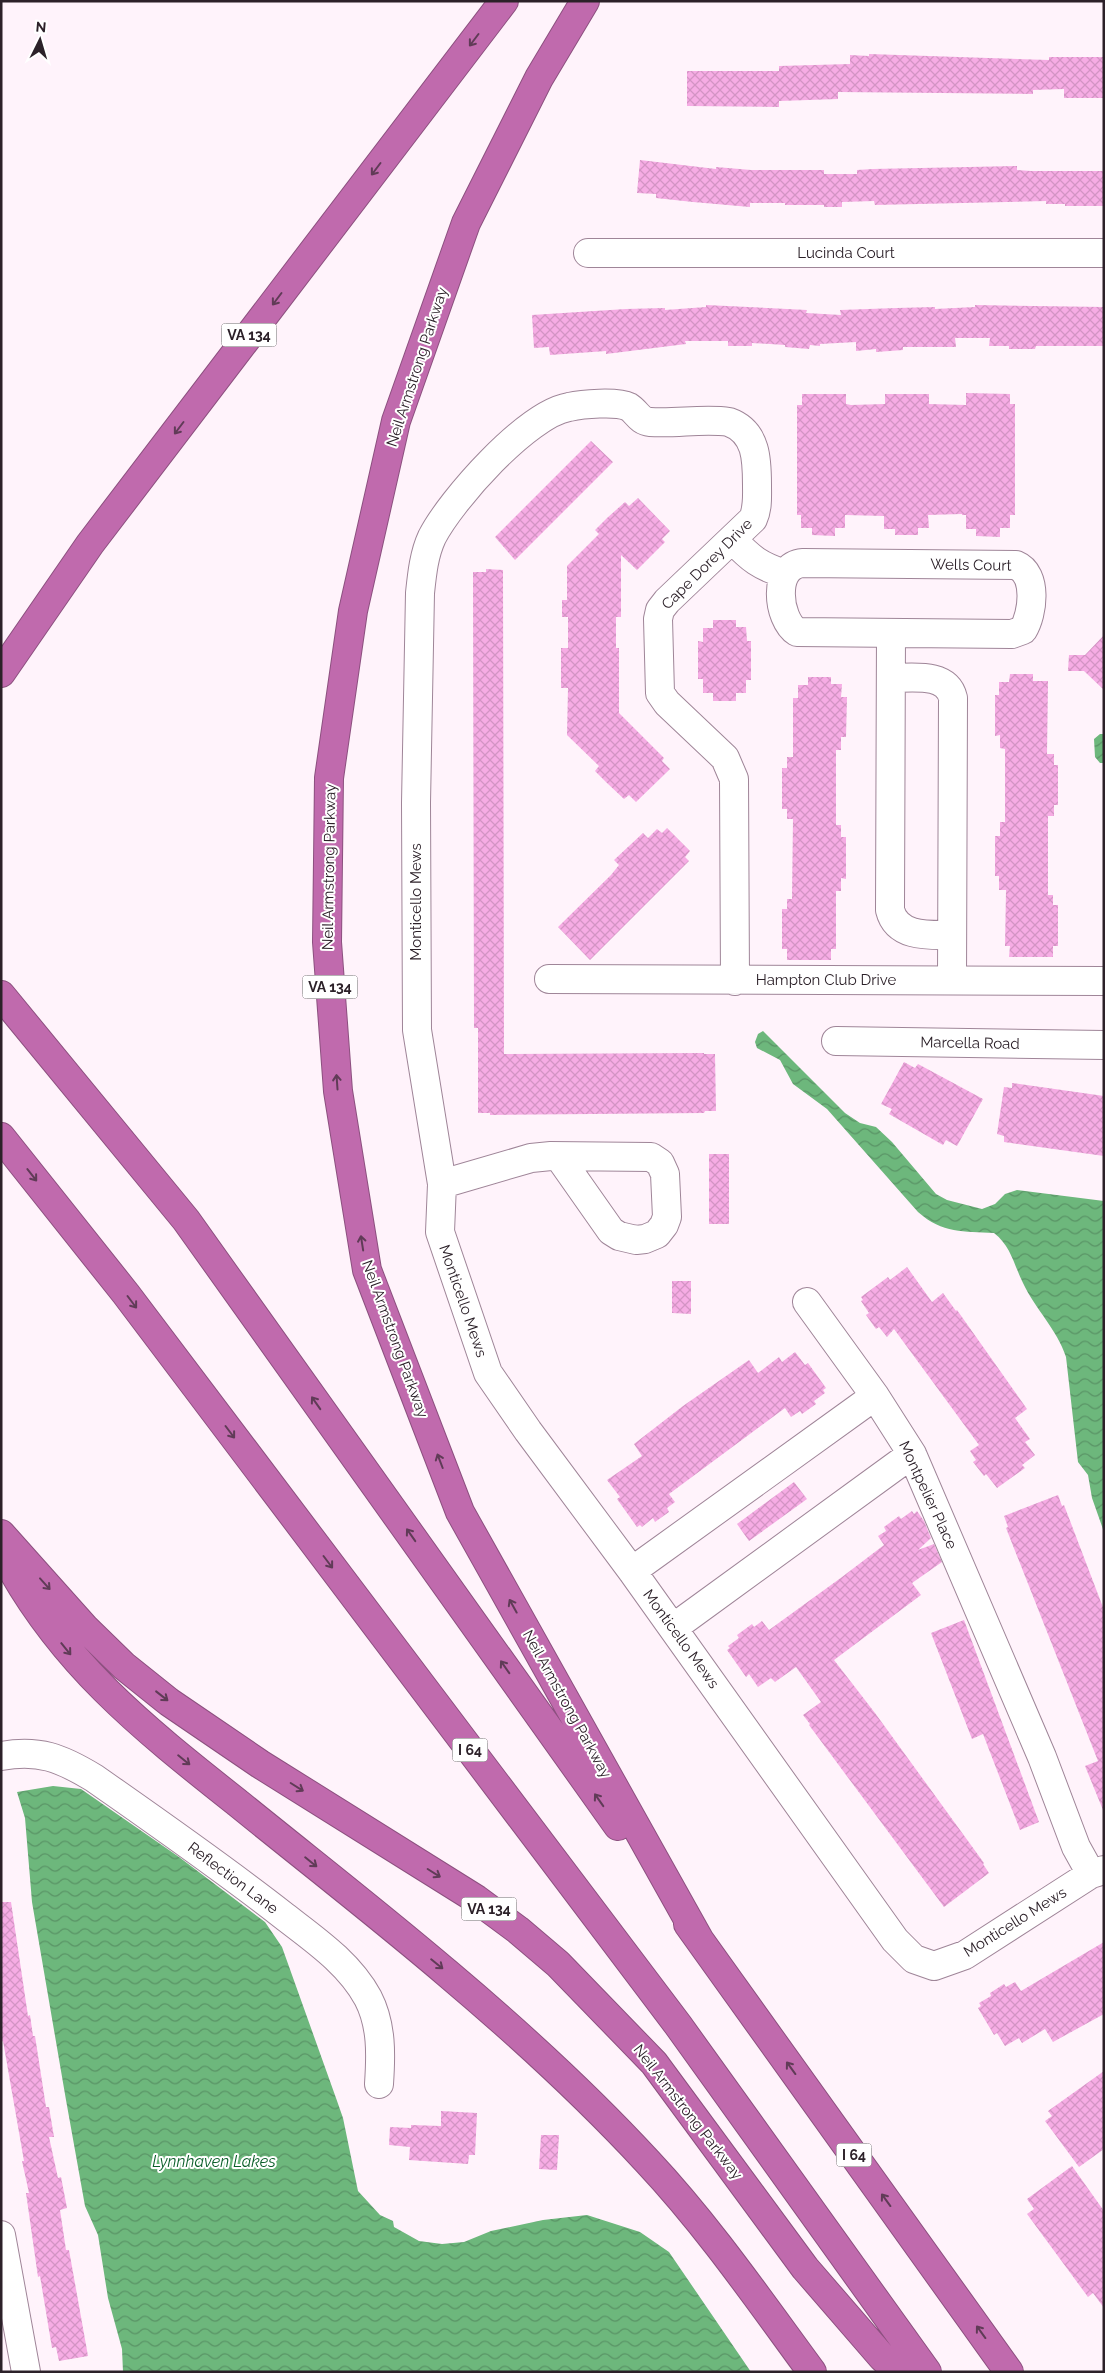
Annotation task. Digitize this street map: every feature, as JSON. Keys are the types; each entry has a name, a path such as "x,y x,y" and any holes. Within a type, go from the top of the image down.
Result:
{"highway":[{"name":"VA 134","path":"1,673 90,544 504,1"},
{"name":"Neil Armstrong Parkway","path":"585,1 539,78 466,223 396,421 353,611 329,778 327,942 338,1091 367,1270 460,1512 699,1939"},
{"name":"I 64","path":"1,995 186,1220 1009,2372"},
{"name":"I 64","path":"1,1137 126,1294 678,2025 927,2372"},
{"name":"Neil Armstrong Parkway","path":"1,1534 85,1628 124,1666 169,1702 260,1764 476,1899 518,1930 565,1971 654,2062 805,2268 882,2358 898,2372"},
{"path":"1,1550 21,1588 44,1621 71,1655 118,1704 166,1746 447,1972 578,2091 648,2162 718,2246 812,2372"}],"street":[{"name":"Lucinda Court","path":"588,253 1104,253"},
{"name":"Monticello Mews","path":"623,405 585,404 566,407 550,413 535,422 479,474 444,515 431,540 424,564 420,593 417,688 417,1030 442,1184 440,1232 488,1373 528,1431 673,1628 894,1940 914,1959 934,1966 965,1954 1097,1872"},
{"name":"Cape Dorey Drive","path":"623,405 648,422 725,421 739,427 746,434 756,455 756,510 750,524 668,601 660,610 658,619 660,693 667,703 725,758 734,779 735,980"},
{"path":"733,540 758,563 785,574"},
{"name":"Wells Court","path":"803,563 1016,565 1028,575 1030,593 1029,616 1023,630 1018,633 891,634 798,632 788,624 783,611 782,591 785,574 791,566 803,563"},
{"path":"891,634 890,910 894,921 915,934 952,935"},
{"path":"891,678 937,680 949,687 953,698 952,980"},
{"name":"Hampton Club Drive","path":"549,980 1104,981"},
{"name":"Marcella Road","path":"836,1041 1104,1045"},
{"path":"442,1184 531,1158 559,1157"},
{"name":"Montpelier Place","path":"807,1302 875,1396 912,1454 1042,1757 1076,1847 1097,1872"},
{"path":"632,1571 875,1396"},
{"path":"673,1628 912,1454"},
{"name":"Reflection Lane","path":"1,1756 22,1753 44,1754 67,1763 94,1778 245,1886 332,1955 355,1978 369,2000 378,2027 380,2042 379,2084"},
{"path":"1,2235 26,2372"}],"water":[{"path":"1100,734 1104,734 1104,763 1100,763 1095,757 1094,739"},
{"path":"763,1031 845,1113 860,1123 876,1127 892,1142 936,1194 947,1200 982,1209 995,1204 1005,1194 1017,1190 1104,1201 1104,1532 1092,1498 1088,1475 1078,1462 1066,1357 1057,1337 1028,1292 1000,1238 994,1233 945,1228 918,1212 827,1109 793,1084 780,1060 757,1048 755,1042 758,1034"},
{"name":"Lynnhaven Lakes","path":"53,1786 81,1789 179,1857 265,1922 282,1947 343,2118 358,2191 380,2215 393,2221 394,2227 419,2241 442,2244 464,2242 491,2231 543,2220 587,2215 640,2232 669,2252 751,2372 123,2372 122,2349 108,2298 98,2235 85,2206 32,1902 25,1818 17,1792"}],"building":[{"path":"869,54 1049,60 1049,57 1104,57 1104,98 1064,98 1064,89 1033,90 1033,94 838,92 838,99 779,101 779,107 687,106 687,71 779,71 779,66 850,64 850,55 869,56"},
{"path":"640,160 716,169 716,167 751,170 824,170 824,174 857,174 857,170 873,169 1017,166 1017,170 1031,171 1103,171 1104,206 1065,206 1065,204 1046,204 1046,201 875,205 874,201 842,202 842,207 785,205 785,203 750,203 750,207 693,202 656,198 656,194 637,193"},
{"path":"706,305 807,310 806,313 841,315 840,310 935,307 935,309 975,307 975,305 1104,307 1104,346 1036,346 1035,349 1009,349 1009,346 989,346 990,338 955,338 956,347 903,347 903,350 876,352 876,349 856,351 856,342 820,344 820,346 810,345 809,349 752,343 752,346 728,346 728,341 685,341 686,344 606,354 606,351 550,355 549,347 534,348 532,315 626,309 665,308 665,310 706,307"},
{"path":"966,393 1010,394 1010,404 1015,404 1015,515 1010,515 1010,528 1000,528 1000,537 976,536 976,529 966,529 966,515 962,514 928,515 929,528 918,528 918,535 895,535 895,529 884,529 884,516 845,515 845,528 835,528 835,536 812,535 812,528 801,528 801,515 797,515 797,405 802,405 802,394 846,394 846,404 851,405 885,404 885,394 929,394 929,404 966,405"},
{"path":"591,441 613,462 515,560 495,537"},
{"path":"638,498 670,531 662,539 665,542 637,570 621,555 621,617 616,617 616,648 619,648 619,713 664,758 662,761 670,769 636,802 629,795 624,799 607,783 595,771 599,766 567,735 568,688 561,688 561,648 568,648 568,617 562,617 562,600 567,600 567,566 599,534 595,530 607,518 625,502 629,506"},
{"path":"486,569 503,570 504,1054 715,1054 716,1111 705,1111 704,1113 490,1115 490,1113 478,1113 478,1028 474,1028 473,572 486,572"},
{"path":"713,620 736,620 736,627 746,627 747,641 751,641 751,680 746,680 746,693 736,693 736,701 713,701 713,693 703,693 703,679 698,679 698,641 703,642 703,628 713,628"},
{"path":"1104,635 1104,690 1084,671 1068,671 1069,655 1085,655"},
{"path":"1010,674 1033,674 1033,681 1048,681 1047,754 1054,754 1054,765 1058,765 1058,805 1054,805 1054,816 1048,816 1048,895 1053,895 1053,905 1058,905 1058,946 1053,946 1053,957 1009,957 1010,946 1005,946 1006,890 999,890 999,876 995,876 995,836 1000,836 1000,822 1005,822 1005,749 1000,748 1000,735 995,736 995,695 999,695 999,682 1009,682"},
{"path":"808,677 831,677 831,684 842,684 841,697 847,697 846,737 841,737 841,750 836,750 836,825 841,825 841,837 846,837 846,879 841,878 841,891 836,891 836,949 831,949 831,960 787,960 787,949 782,949 782,909 787,909 787,899 792,899 793,819 787,819 787,809 782,809 782,768 787,768 787,757 793,757 793,698 798,698 798,685 808,685"},
{"path":"667,828 690,851 685,857 689,861 590,960 558,927 611,875 619,865 614,860 643,833 648,838 657,829 662,833"},
{"path":"904,1062 915,1068 918,1064 983,1099 957,1146 946,1140 943,1145 889,1114 892,1109 881,1104"},
{"path":"1012,1083 1104,1096 1104,1156 1004,1142 1004,1136 997,1134 1004,1087 1012,1088"},
{"path":"709,1154 729,1154 729,1224 709,1224"},
{"path":"907,1267 932,1302 943,1293 1027,1409 1015,1418 1030,1439 1025,1442 1035,1455 1022,1465 1025,1468 997,1488 973,1462 976,1460 970,1451 979,1445 894,1329 887,1337 879,1327 876,1329 866,1315 869,1313 861,1301 863,1300 861,1297 888,1277 890,1280"},
{"path":"672,1281 691,1281 691,1314 672,1313"},
{"path":"795,1352 805,1365 808,1363 826,1388 823,1390 825,1393 814,1401 816,1404 802,1414 800,1411 791,1417 785,1408 669,1494 675,1502 667,1508 669,1512 655,1522 653,1518 642,1527 640,1525 637,1527 617,1499 620,1497 607,1480 642,1456 634,1444 683,1406 749,1360 758,1373 779,1357 782,1362"},
{"path":"794,1482 807,1499 749,1541 737,1524"},
{"path":"1058,1495 1062,1506 1064,1505 1104,1610 1103,1810 1085,1766 1098,1761 1006,1528 1008,1527 1004,1516"},
{"path":"912,1511 914,1514 917,1511 924,1521 931,1538 918,1550 934,1544 942,1562 912,1583 921,1595 834,1660 875,1713 984,1863 989,1873 944,1907 809,1725 803,1715 821,1702 796,1667 775,1682 771,1678 758,1687 749,1674 746,1677 727,1650 730,1648 728,1646 739,1638 737,1635 752,1624 754,1627 762,1621 769,1630 842,1577 884,1545 878,1536 886,1531 884,1527 899,1516 901,1519"},
{"path":"964,1620 1039,1822 1020,1830 983,1734 972,1739 931,1633"},
{"path":"1,1902 11,1902 28,2016 30,2015 33,2036 35,2036 46,2107 49,2107 54,2137 49,2137 58,2178 61,2177 67,2208 60,2210 66,2250 69,2250 88,2356 59,2361 56,2347 52,2348 40,2276 38,2277 26,2193 29,2193 22,2161 24,2161 3,2041 1,2042"},
{"path":"1104,1942 1104,2014 1053,2042 1045,2029 1022,2043 1019,2038 1005,2046 997,2033 994,2035 978,2008 981,2006 979,2003 991,1996 990,1993 1004,1984 1006,1987 1015,1982 1021,1991"},
{"path":"1104,2071 1104,2149 1079,2167 1045,2121 1052,2116 1048,2111"},
{"path":"441,2111 477,2113 475,2155 469,2155 468,2164 409,2160 410,2147 389,2145 390,2127 411,2128 411,2125 441,2126"},
{"path":"541,2135 559,2135 557,2170 539,2169"},
{"path":"1072,2166 1104,2211 1104,2308 1093,2293 1088,2297 1027,2214 1034,2209 1027,2199"}]}
